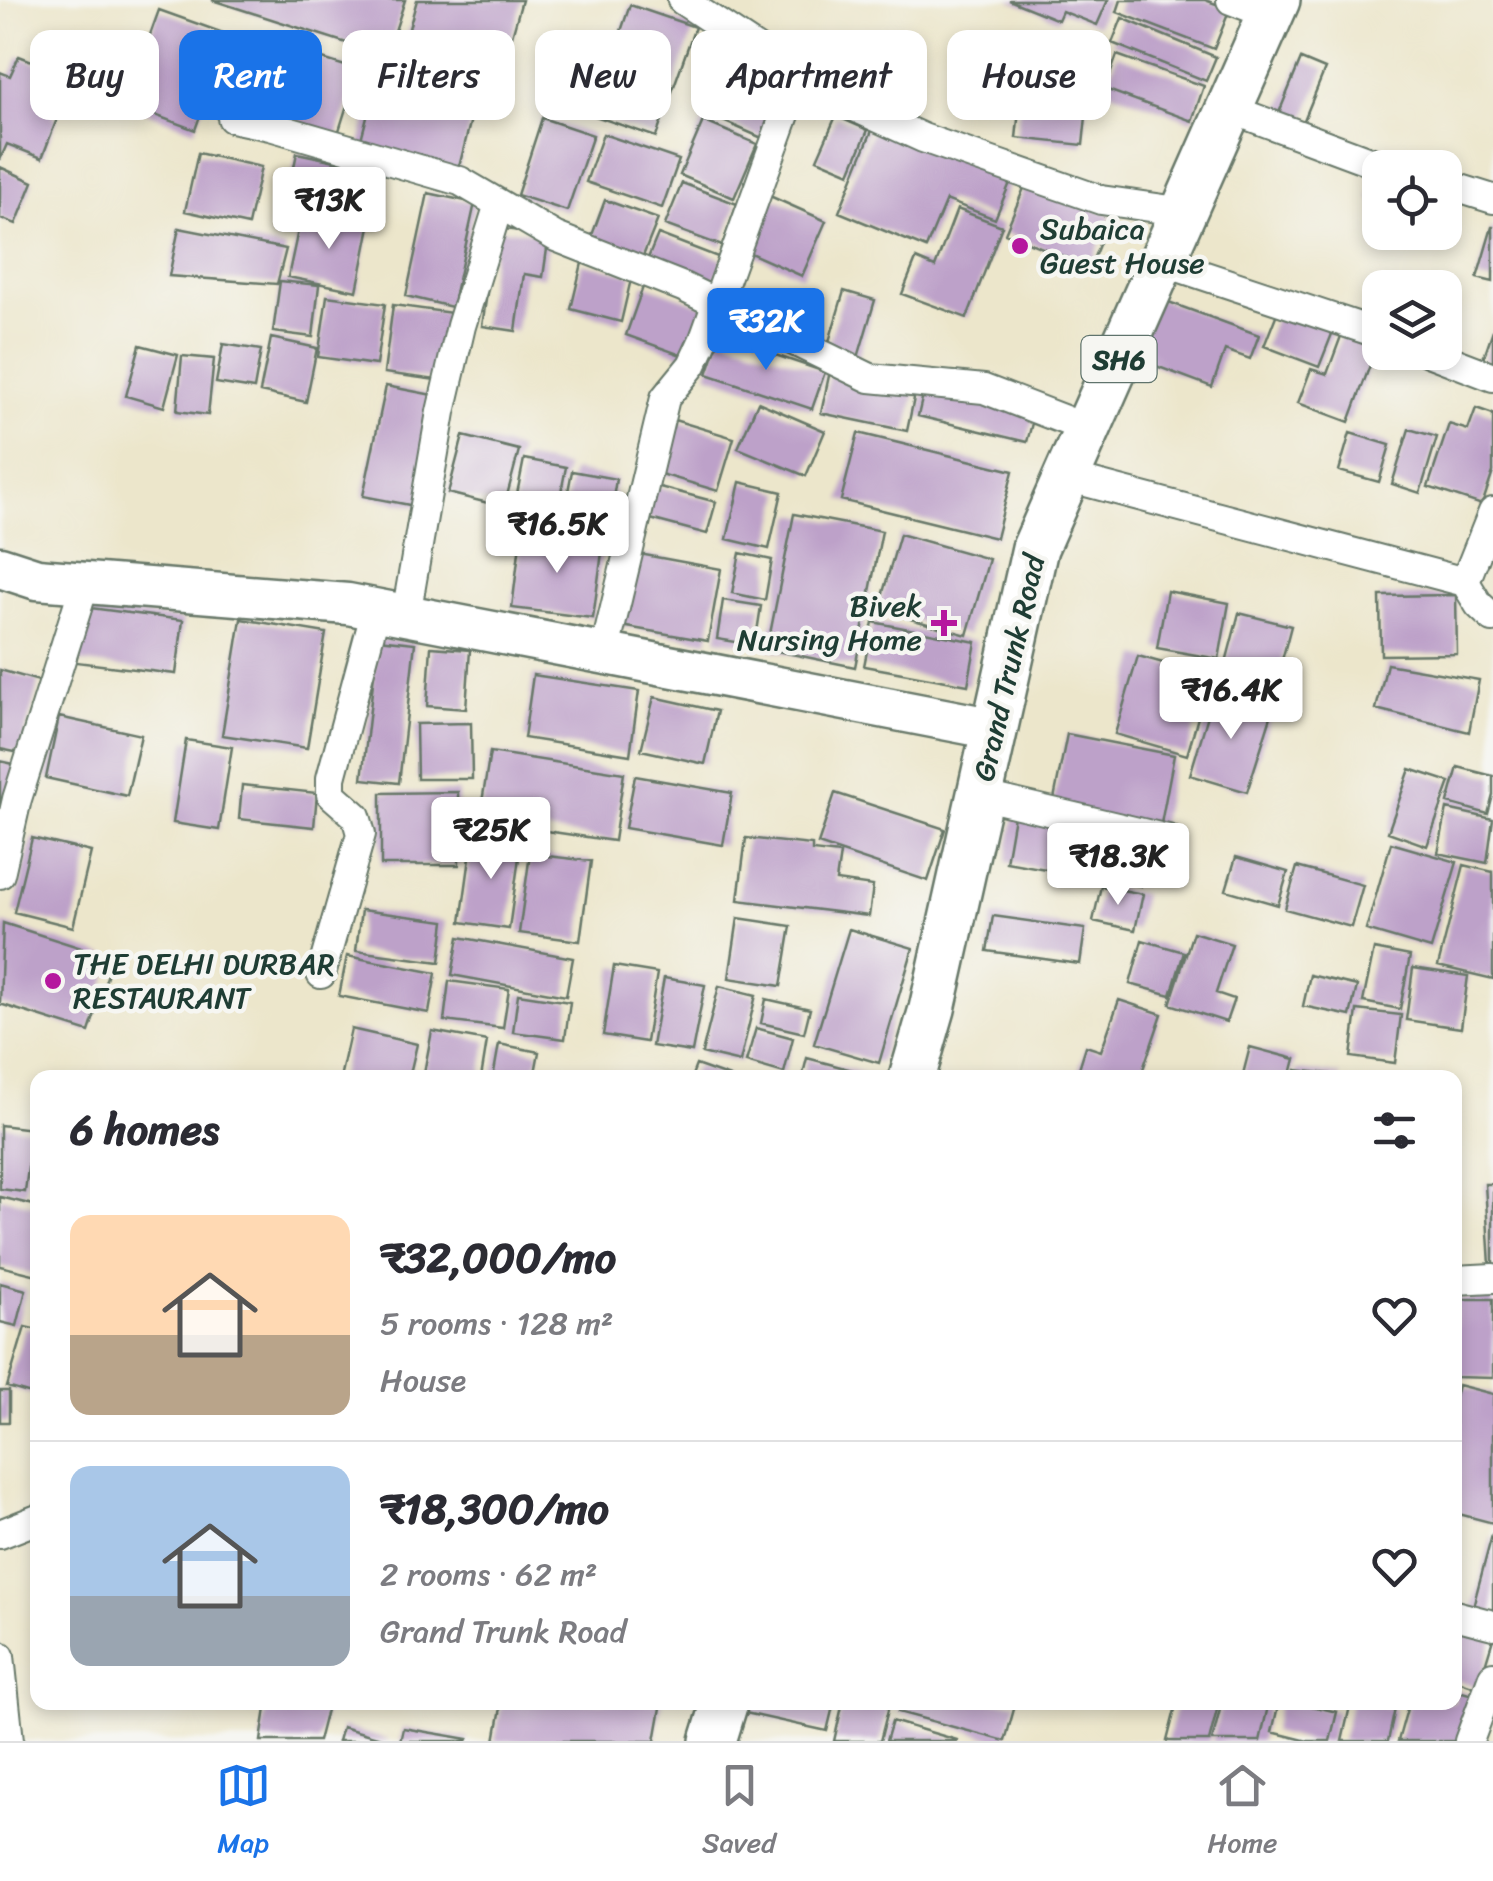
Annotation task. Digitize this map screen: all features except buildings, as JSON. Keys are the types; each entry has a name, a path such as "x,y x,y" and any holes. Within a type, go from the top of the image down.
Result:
{"main road":[{"name":"Grand Trunk Road","path":"914,1070 932,1009 1035,548 1230,109 1259,5"},
{"path":"714,1741 723,1710"}],"street":[{"path":"682,0 727,30"},
{"path":"1230,109 1362,158"},
{"path":"242,120 460,182 556,237 718,303 870,378 984,389 1088,429"},
{"path":"604,654 665,398 692,365 783,120"},
{"path":"884,120 924,138 1101,200 1185,212"},
{"path":"1462,189 1493,199"},
{"path":"321,974 361,834 356,816 332,794 331,778 391,613 462,326 499,204"},
{"path":"1163,262 1362,328"},
{"path":"1462,365 1493,376"},
{"path":"1067,477 1465,582 1479,606 1493,618"},
{"path":"1465,582 1493,512"},
{"path":"0,567 37,579 348,604 995,729"},
{"path":"0,874 16,799 85,583"},
{"path":"980,795 1168,839"},
{"path":"1462,1280 1493,1278"},
{"path":"0,1534 30,1521"},
{"path":"1462,1617 1493,1625"},
{"path":"0,1656 10,1741"},
{"path":"1469,1741 1493,1676"}],"place":[{"name":"Subaica Guest House","path":"1020,246"},
{"name":"Bivek Nursing Home","path":"944,623"},
{"name":"THE DELHI DURBAR RESTAURANT","path":"53,981"}]}
